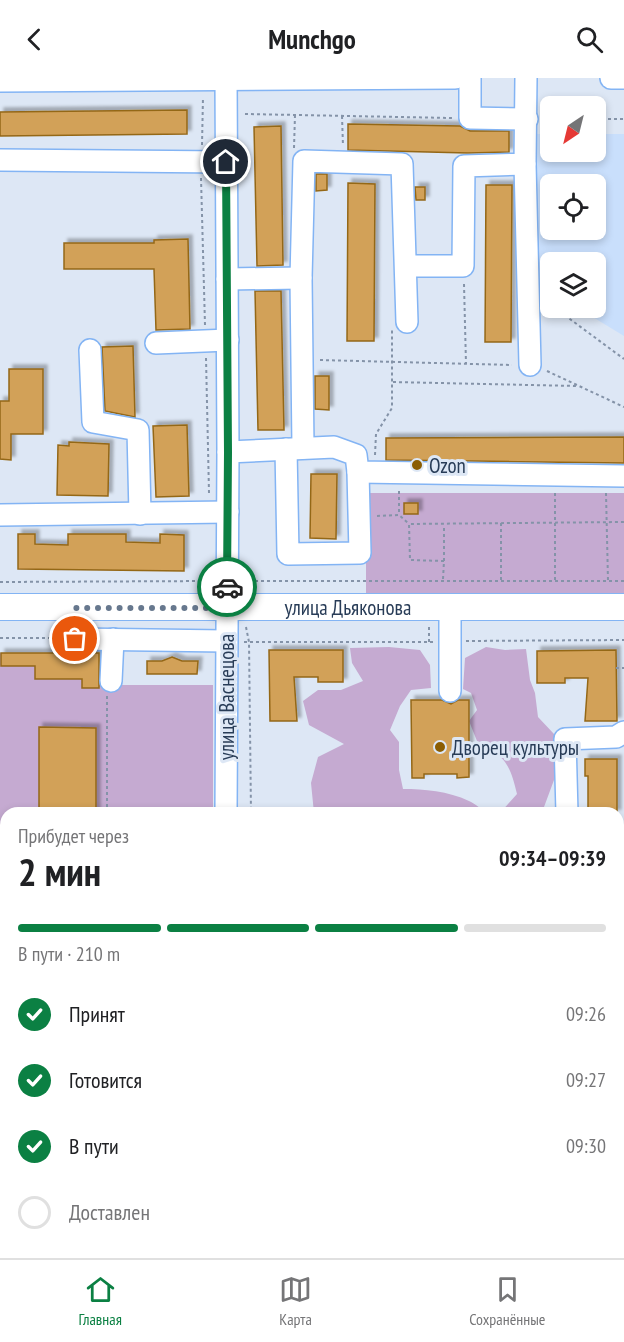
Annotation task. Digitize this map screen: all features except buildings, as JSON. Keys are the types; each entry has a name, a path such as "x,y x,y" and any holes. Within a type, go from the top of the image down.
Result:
{"main road":[{"name":"улица Дьяконова","path":"0,607 624,607"}],"street":[{"path":"0,81 455,78"},
{"path":"470,78 470,118 526,119"},
{"path":"526,78 525,164 530,365"},
{"path":"611,78 623,78"},
{"name":"улица Васнецова","path":"226,79 228,452 219,512 227,580 226,807"},
{"path":"0,159 226,162"},
{"path":"228,452 295,449 334,447 356,455 366,472 359,518 360,553 288,554 295,449 302,360 304,161 402,164 406,266 399,324"},
{"path":"406,266 463,266 464,166 525,164"},
{"path":"227,279 302,278"},
{"path":"156,343 228,340"},
{"path":"90,350 93,422 138,430 140,514"},
{"path":"366,472 615,476"},
{"path":"0,515 219,512"},
{"path":"450,607 450,691"},
{"path":"75,608 75,639 226,641"},
{"path":"111,681 113,639"},
{"path":"567,807 566,739 616,737 624,732"}],"path":[{"path":"203,94 201,161 206,340 219,512"},
{"path":"226,114 470,118"},
{"path":"342,116 343,162"},
{"path":"606,119 624,119"},
{"path":"463,266 466,363"},
{"path":"569,318 624,359"},
{"path":"366,472 376,434 392,408 393,362 399,324"},
{"path":"302,360 530,365 624,407"},
{"path":"393,382 579,386"},
{"path":"399,473 399,515"},
{"path":"555,476 555,580"},
{"path":"608,581 607,522 615,476"},
{"path":"359,518 399,515 409,524 624,522"},
{"path":"501,523 501,580"},
{"path":"409,524 410,560 444,561"},
{"path":"443,580 444,524"},
{"path":"0,582 624,581"},
{"path":"0,638 75,639"},
{"path":"226,641 624,640"},
{"path":"616,668 622,668 624,664"},
{"path":"107,807 107,685 111,681"}],"shaded area":[{"path":"533,134 540,134 540,162 606,162 606,134 624,134 624,336 594,318 606,318 606,252 540,252 540,285 534,281"},
{"path":"366,493 624,493 624,599 366,600"},
{"path":"389,647 420,650 430,665 431,688 411,690 400,706 390,730 399,742 399,770 403,789 428,790 453,795 479,807 313,807 311,783 318,757 344,744 309,725 303,701 318,690 341,690 363,681 352,663 350,648"},
{"path":"486,647 505,650 526,649 538,717 554,734 557,755 554,780 544,807 505,807 517,794 509,768 500,756 477,741 469,721 477,710 471,693 463,689 465,658"},
{"path":"0,653 99,653 99,685 213,685 213,807 0,807"}],"way so far":[{"path":"75,639 75,608 226,608 227,587"}],"place":[{"name":"Ozon","path":"417,465"},
{"name":"Дворец культуры","path":"440,747"}],"route":[{"path":"226,162 227,587"}]}
